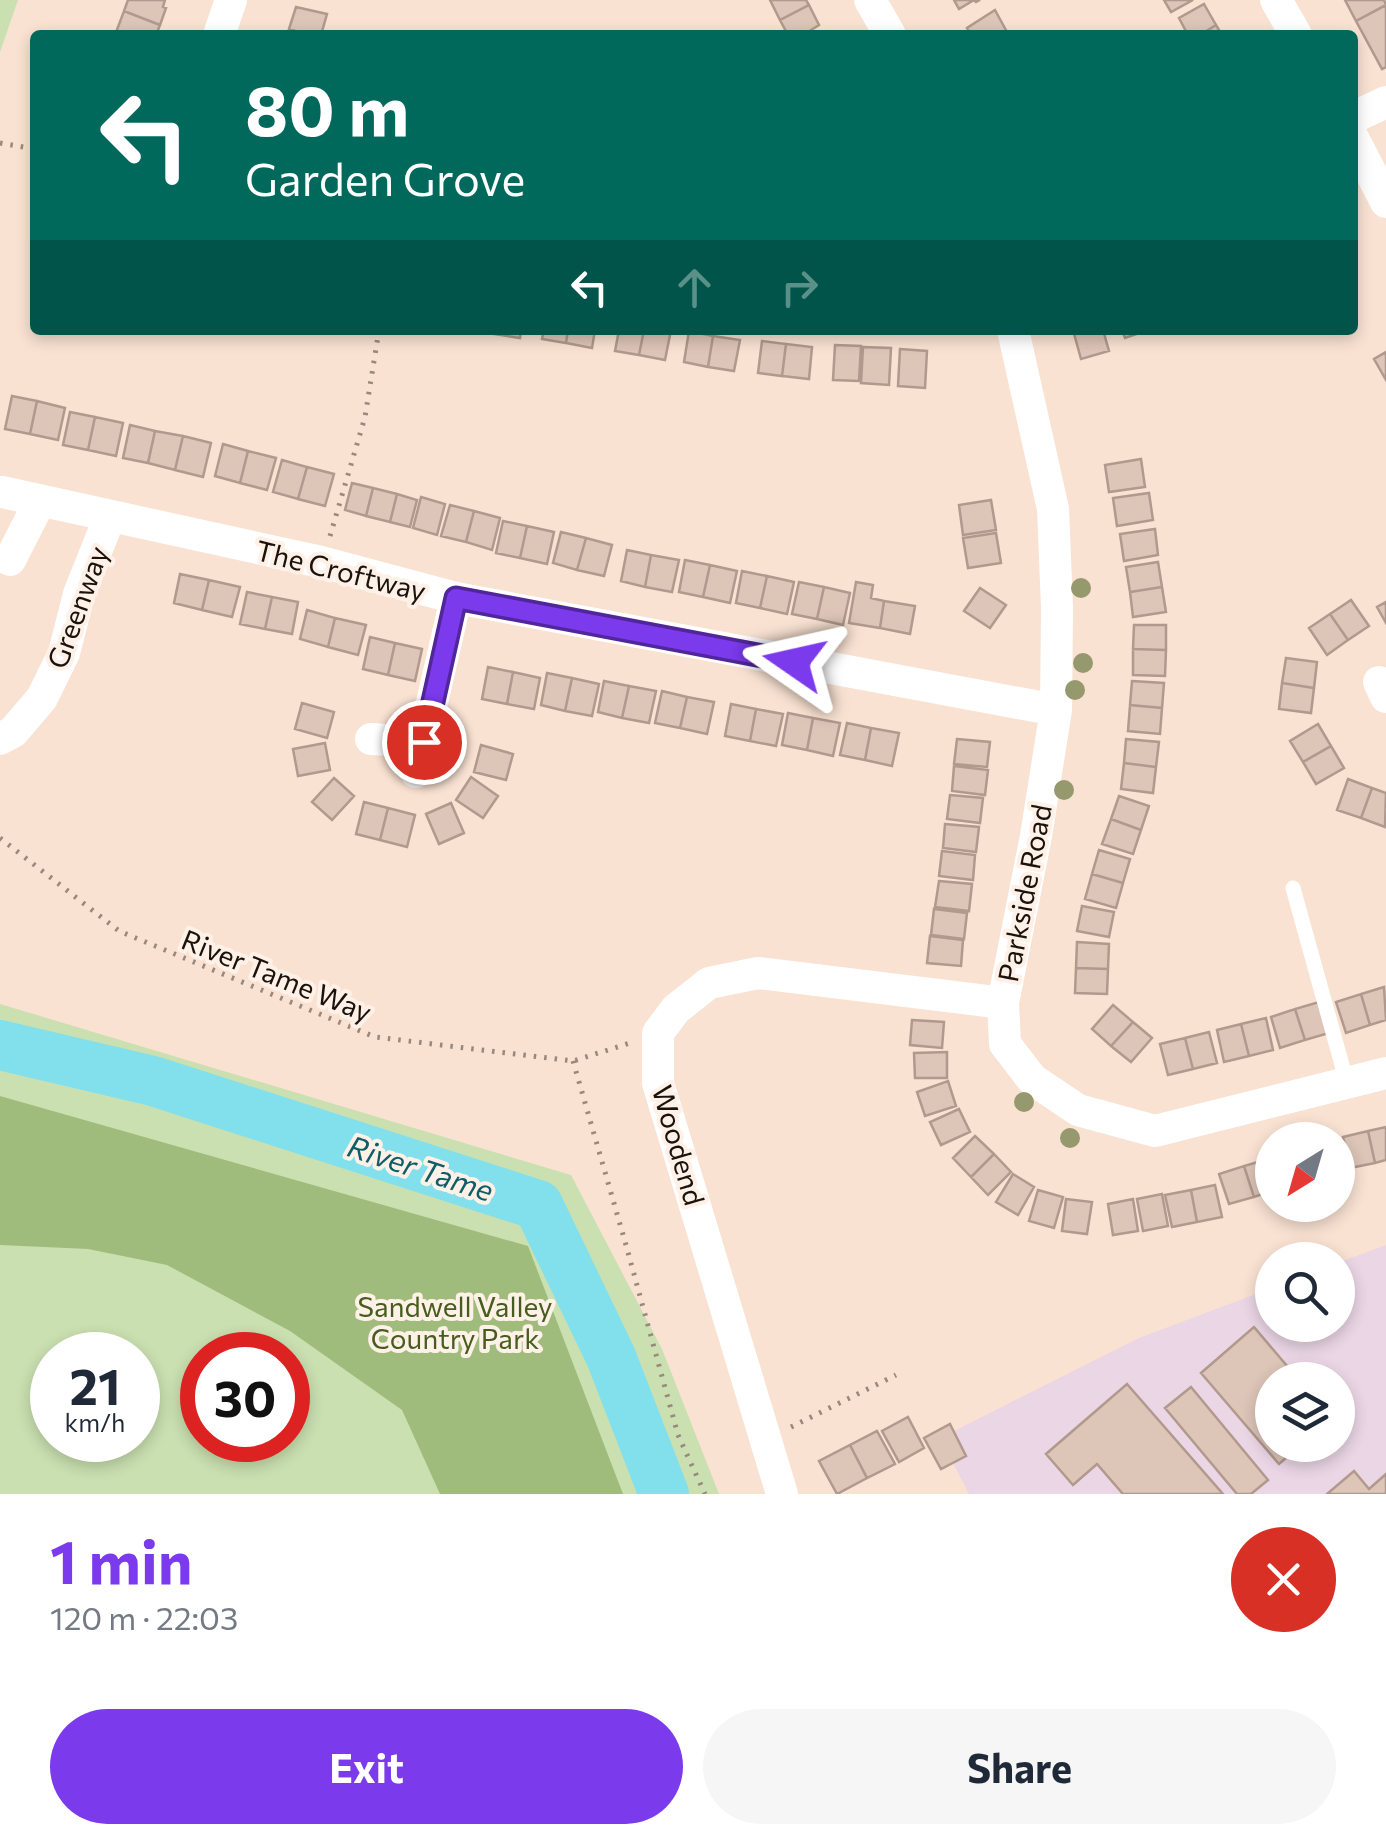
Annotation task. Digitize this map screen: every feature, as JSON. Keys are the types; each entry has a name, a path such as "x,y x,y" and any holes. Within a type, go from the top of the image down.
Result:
{"street":[{"path":"221,30 230,0"},
{"path":"870,0 887,30"},
{"path":"1276,0 1293,30"},
{"path":"1358,115 1386,102"},
{"path":"1358,148 1386,202"},
{"name":"Parkside Road","path":"1014,335 1052,509 1057,607 1056,710 1003,1003 1006,1044 1032,1079 1078,1110 1155,1131 1386,1074"},
{"name":"The Croftway","path":"2,492 321,562 456,598 1056,710"},
{"path":"10,560 40,501"},
{"name":"Greenway","path":"0,740 13,732 42,698 64,653 78,594 110,516"},
{"path":"371,739 420,757 456,598"},
{"path":"658,1033 676,1010 708,982 758,973 1003,1003"},
{"name":"Woodend","path":"658,1033 658,1083 782,1494"}],"lane":[{"path":"1293,888 1347,1083"}],"path":[{"path":"0,143 30,147"},
{"path":"321,562 365,416 377,335"},
{"name":"River Tame Way","path":"0,838 119,931 375,1037 572,1062 658,1033"},
{"path":"572,1062 678,1435 705,1494"},
{"path":"766,1440 896,1375"}],"shaded area":[{"path":"1386,1245 1386,1494 969,1494 940,1438 1139,1338 1255,1294 1255,1342 1355,1342 1355,1257"}],"green space":[{"path":"0,0 18,0 0,52"},
{"name":"Sandwell Valley Country Park","path":"0,1004 571,1175 662,1349 719,1494 0,1494"},
{"path":"0,1096 528,1246 623,1494 440,1494 402,1410 310,1345 310,1332 291,1332 167,1265 88,1249 0,1245"}],"building":[{"path":"128,0 165,0 160,25 124,11"},
{"path":"770,0 806,0 809,5 780,20"},
{"path":"954,0 974,0 959,9"},
{"path":"1164,0 1193,0 1171,12"},
{"path":"1345,0 1384,0 1386,5 1356,21"},
{"path":"1204,4 1216,25 1208,30 1185,30 1179,18"},
{"path":"809,5 819,25 811,30 785,30 780,20"},
{"path":"1386,5 1386,67 1382,69 1356,21"},
{"path":"296,7 327,14 322,30 289,29"},
{"path":"995,10 1006,30 968,30"},
{"path":"124,11 160,25 158,30 117,30"},
{"path":"543,335 567,335 566,343 542,339"},
{"path":"567,335 594,335 592,348 566,343"},
{"path":"618,335 643,335 639,355 615,351"},
{"path":"643,335 670,335 665,360 639,355"},
{"path":"688,335 713,336 708,367 684,362"},
{"path":"1074,335 1104,335 1109,351 1081,359"},
{"path":"713,336 740,340 734,371 708,367"},
{"path":"762,341 786,344 782,376 758,373"},
{"path":"786,344 812,347 809,379 782,376"},
{"path":"835,345 861,346 859,381 833,380"},
{"path":"863,347 891,348 889,385 861,383"},
{"path":"900,349 927,351 925,388 898,386"},
{"path":"1386,352 1386,380 1374,359"},
{"path":"12,396 37,401 30,434 5,429"},
{"path":"37,401 65,408 58,440 30,434"},
{"path":"70,412 95,417 88,450 63,445"},
{"path":"95,417 123,423 116,456 88,450"},
{"path":"130,425 155,431 148,463 123,458"},
{"path":"155,431 183,436 175,470 148,463"},
{"path":"183,436 211,443 203,477 175,470"},
{"path":"223,444 248,451 240,483 215,476"},
{"path":"248,451 276,458 267,490 240,483"},
{"path":"1141,459 1145,487 1109,492 1105,465"},
{"path":"282,460 307,467 298,499 273,492"},
{"path":"307,467 334,474 325,506 298,499"},
{"path":"352,483 373,488 366,516 345,510"},
{"path":"373,488 397,494 390,522 366,516"},
{"path":"1149,493 1153,520 1117,526 1113,498"},
{"path":"397,494 417,500 410,527 390,522"},
{"path":"421,497 445,504 437,535 413,528"},
{"path":"991,500 996,530 963,535 959,505"},
{"path":"450,505 474,511 466,542 441,536"},
{"path":"474,511 500,518 492,550 466,542"},
{"path":"503,521 527,526 520,558 496,553"},
{"path":"527,526 554,532 547,564 520,558"},
{"path":"1155,529 1158,555 1124,561 1120,534"},
{"path":"561,532 586,538 577,570 553,563"},
{"path":"996,533 1001,563 968,568 963,538"},
{"path":"586,538 612,545 604,576 577,570"},
{"path":"627,550 651,555 645,587 621,581"},
{"path":"651,555 679,560 672,592 645,587"},
{"path":"685,560 710,565 703,597 679,592"},
{"path":"1158,562 1162,587 1130,592 1126,567"},
{"path":"710,565 737,571 730,603 703,597"},
{"path":"742,571 767,576 760,608 736,603"},
{"path":"180,574 209,580 202,610 174,603"},
{"path":"767,576 794,582 787,614 760,608"},
{"path":"209,580 240,587 232,617 202,610"},
{"path":"799,582 824,587 817,619 792,614"},
{"path":"856,582 873,585 871,598 884,601 880,628 849,623"},
{"path":"824,587 850,593 843,625 817,619"},
{"path":"1162,587 1166,612 1133,617 1130,592"},
{"path":"980,588 1006,605 990,628 964,611"},
{"path":"247,592 272,597 265,629 240,624"},
{"path":"272,597 298,602 292,634 265,629"},
{"path":"1351,600 1369,626 1348,640 1330,614"},
{"path":"884,601 915,606 910,634 880,628"},
{"path":"1386,602 1386,623 1377,607"},
{"path":"307,610 335,618 328,647 300,639"},
{"path":"1330,614 1348,640 1327,655 1309,628"},
{"path":"335,618 366,625 358,655 328,647"},
{"path":"1134,625 1166,625 1166,650 1133,649"},
{"path":"370,637 395,643 388,675 363,669"},
{"path":"395,643 422,649 415,681 388,675"},
{"path":"1133,649 1166,650 1165,676 1133,675"},
{"path":"1286,658 1317,662 1314,688 1282,683"},
{"path":"488,667 513,672 507,704 482,699"},
{"path":"513,672 540,678 534,709 507,704"},
{"path":"547,673 572,678 565,711 541,705"},
{"path":"572,678 599,684 592,716 565,711"},
{"path":"604,681 629,686 622,718 598,712"},
{"path":"1132,681 1164,683 1162,708 1130,705"},
{"path":"1282,683 1314,688 1311,713 1279,709"},
{"path":"629,686 656,691 649,723 622,718"},
{"path":"662,691 687,697 680,728 655,723"},
{"path":"687,697 714,702 707,734 680,728"},
{"path":"302,703 334,712 327,738 295,729"},
{"path":"731,704 756,709 750,741 725,736"},
{"path":"1130,705 1162,708 1160,734 1128,731"},
{"path":"756,709 783,714 776,746 750,741"},
{"path":"788,713 813,718 807,750 782,745"},
{"path":"813,718 840,723 833,756 807,750"},
{"path":"847,723 871,728 865,760 840,755"},
{"path":"1318,724 1331,746 1303,762 1290,741"},
{"path":"871,728 899,733 892,766 865,760"},
{"path":"957,739 990,742 987,767 954,764"},
{"path":"1126,739 1159,742 1156,767 1124,763"},
{"path":"325,743 330,770 298,776 293,749"},
{"path":"481,745 513,754 506,780 474,772"},
{"path":"1331,746 1344,768 1316,784 1303,762"},
{"path":"1124,763 1156,767 1153,793 1121,789"},
{"path":"954,766 988,770 985,795 952,791"},
{"path":"471,777 498,796 483,818 456,800"},
{"path":"334,778 354,796 332,820 312,802"},
{"path":"1348,779 1372,788 1361,818 1337,810"},
{"path":"1372,788 1386,793 1385,827 1361,818"},
{"path":"950,795 983,798 980,823 947,819"},
{"path":"1119,796 1149,806 1141,830 1111,819"},
{"path":"364,802 388,808 380,840 356,834"},
{"path":"451,803 464,833 439,844 426,814"},
{"path":"388,808 415,815 407,847 380,840"},
{"path":"1111,819 1141,830 1133,854 1102,844"},
{"path":"945,824 979,827 976,852 943,848"},
{"path":"1099,850 1130,859 1123,883 1092,874"},
{"path":"942,851 975,855 973,880 939,876"},
{"path":"1092,874 1123,883 1116,908 1085,899"},
{"path":"939,881 972,884 969,911 935,907"},
{"path":"1082,906 1114,912 1109,937 1077,931"},
{"path":"934,909 967,913 964,939 931,935"},
{"path":"930,936 963,940 961,966 927,963"},
{"path":"1077,942 1109,944 1108,969 1076,968"},
{"path":"1076,968 1108,969 1107,994 1075,993"},
{"path":"1384,987 1386,1020 1370,1025 1361,994"},
{"path":"1361,994 1370,1025 1346,1033 1336,1002"},
{"path":"1319,1002 1329,1033 1305,1040 1295,1009"},
{"path":"1113,1005 1133,1022 1111,1046 1092,1029"},
{"path":"1295,1009 1305,1040 1280,1048 1271,1017"},
{"path":"1266,1018 1273,1050 1249,1056 1241,1024"},
{"path":"912,1020 944,1022 942,1048 910,1045"},
{"path":"1133,1022 1152,1038 1131,1062 1111,1046"},
{"path":"1241,1024 1249,1056 1224,1062 1217,1030"},
{"path":"1209,1032 1217,1063 1193,1069 1185,1038"},
{"path":"1185,1038 1193,1069 1168,1075 1160,1044"},
{"path":"947,1052 947,1078 915,1078 914,1053"},
{"path":"948,1081 956,1106 925,1116 917,1092"},
{"path":"959,1109 970,1132 941,1145 930,1122"},
{"path":"1386,1127 1386,1160 1375,1163 1368,1131"},
{"path":"1368,1131 1375,1163 1355,1167 1355,1134"},
{"path":"975,1136 994,1154 971,1177 953,1158"},
{"path":"994,1154 1011,1172 988,1195 971,1177"},
{"path":"1255,1163 1255,1197 1254,1197 1244,1166"},
{"path":"1244,1166 1254,1197 1229,1204 1219,1174"},
{"path":"1013,1174 1034,1187 1018,1215 996,1202"},
{"path":"1215,1185 1222,1217 1197,1222 1191,1190"},
{"path":"1038,1190 1063,1197 1054,1228 1029,1221"},
{"path":"1191,1190 1197,1222 1172,1227 1165,1195"},
{"path":"1162,1194 1168,1226 1143,1231 1137,1199"},
{"path":"1066,1199 1092,1202 1087,1234 1062,1231"},
{"path":"1133,1199 1138,1231 1113,1235 1108,1204"},
{"path":"1254,1327 1255,1342 1267,1342 1284,1362 1255,1362 1255,1436 1201,1373"},
{"path":"1127,1384 1223,1494 1123,1494 1097,1464 1073,1485 1046,1454"},
{"path":"1191,1387 1268,1480 1251,1494 1237,1494 1165,1408"},
{"path":"908,1417 924,1448 899,1462 882,1431"},
{"path":"950,1424 966,1456 941,1469 924,1438"},
{"path":"877,1431 895,1464 867,1478 850,1445"},
{"path":"850,1445 867,1478 837,1494 819,1461"},
{"path":"1354,1471 1369,1489 1386,1474 1386,1494 1327,1494"}],"waterway":[{"name":"River Tame","path":"0,1045 153,1081 538,1205 611,1357 664,1494"}],"route":[{"path":"424,742 456,598 794,662"}]}
